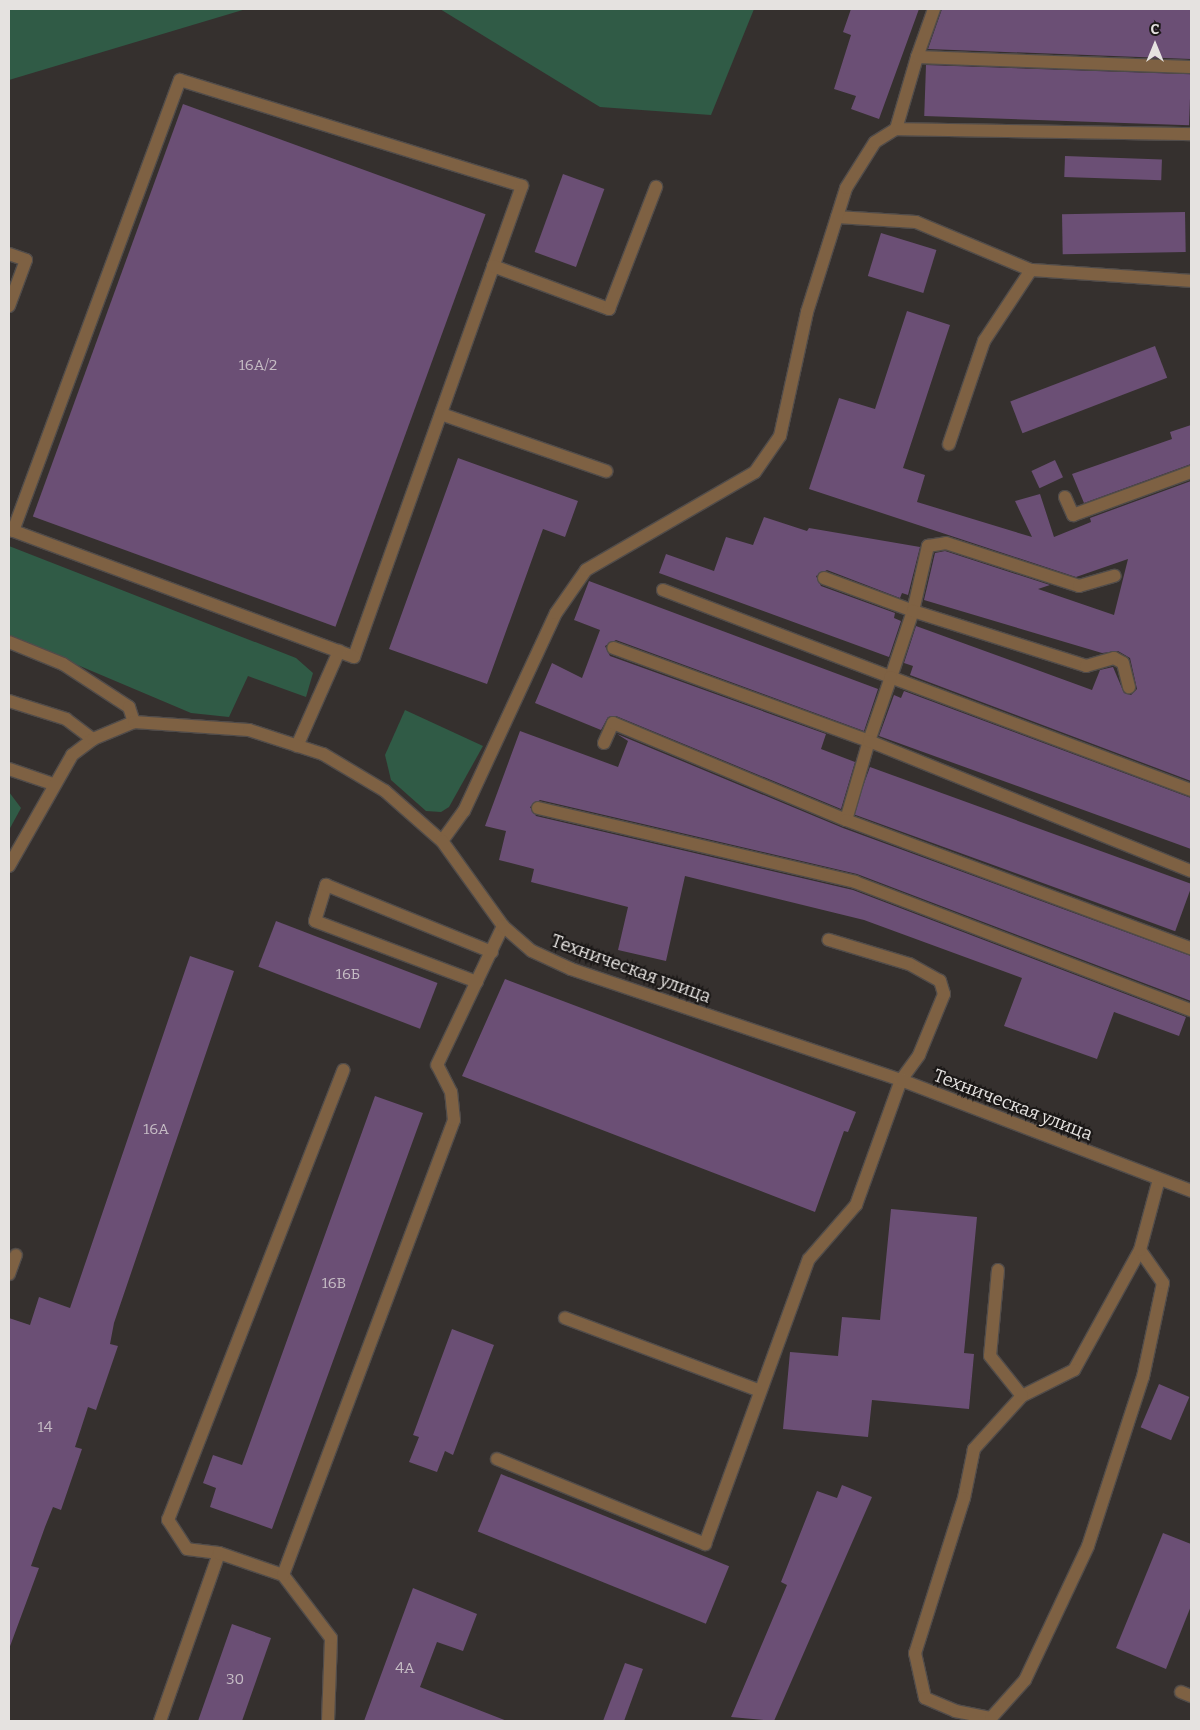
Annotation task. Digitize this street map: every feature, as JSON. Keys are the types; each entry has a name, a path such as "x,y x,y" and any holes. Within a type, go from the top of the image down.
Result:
{"street":[{"path":"896,129 916,57 934,9"},
{"path":"916,57 1191,67"},
{"path":"180,80 522,186 440,414 354,657 13,531 180,80"},
{"path":"442,841 464,811 556,613 586,570 755,472 780,436 805,321 846,188 875,142 896,129 1191,134"},
{"path":"494,266 609,309 656,187"},
{"path":"837,217 916,222 1031,270 1191,281"},
{"path":"9,254 26,260 9,306"},
{"path":"949,444 984,340 1031,270"},
{"path":"440,414 606,471"},
{"path":"1065,497 1073,515 1191,472"},
{"path":"846,820 913,611 928,546 946,543 1079,586 1115,576"},
{"path":"824,578 913,611 1086,666 1114,658 1124,663 1129,688"},
{"path":"663,590 1191,790"},
{"path":"9,642 63,664 88,680 130,707 134,722"},
{"path":"613,648 870,741 1191,871"},
{"path":"298,746 339,651"},
{"path":"9,701 66,719 93,739"},
{"name":"Техническая улица","path":"9,866 53,784 72,755 93,739 134,722 249,730 323,754 385,791 442,841 503,926 532,951 571,969 901,1080 1191,1191"},
{"path":"604,743 613,723 846,820 1191,948"},
{"path":"9,769 53,784"},
{"path":"538,808 854,882 1191,1010"},
{"path":"477,982 315,921 326,886 492,952"},
{"path":"283,1575 454,1120 451,1092 437,1065 503,926"},
{"path":"497,1460 705,1544 809,1259 856,1205 901,1080 919,1055 944,994 940,981 909,964 829,940"},
{"path":"328,1721 331,1638 283,1575 219,1553 187,1549 168,1520 343,1070"},
{"path":"1140,1250 1163,1283 1143,1377 1088,1546 1025,1680 992,1718 955,1711 925,1698 915,1653 964,1498 974,1449 1022,1396 1074,1370 1140,1250 1159,1179"},
{"path":"9,1274 16,1255"},
{"path":"998,1270 990,1356 1022,1396"},
{"path":"566,1318 760,1391"},
{"path":"160,1721 219,1553"}],"green space":[{"path":"9,9 246,9 9,80"},
{"path":"440,9 754,9 711,115 600,107"},
{"path":"9,546 296,658 313,673 306,697 248,676 229,717 191,713 9,636"},
{"path":"405,710 483,746 449,807 441,812 426,811 391,780 385,755"},
{"path":"9,792 21,808 9,830"}],"building":[{"path":"851,9 919,9 879,119 851,109 856,96 834,89 851,35 843,32"},
{"path":"942,9 1191,9 1191,59 928,49"},
{"path":"926,65 1191,74 1189,125 924,116"},
{"path":"183,104 486,214 335,627 33,517"},
{"path":"1065,156 1162,159 1161,180 1064,177"},
{"path":"563,174 604,189 576,267 535,252"},
{"path":"1185,212 1186,252 1063,254 1062,214"},
{"path":"881,233 936,250 923,293 868,276"},
{"path":"907,311 950,325 903,468 925,475 917,502 1032,537 1015,501 1040,494 1054,537 1091,522 1090,518 1191,481 1191,781 910,675 913,666 904,663 916,626 1092,690 1100,670 1113,667 1124,693 1131,695 1137,689 1130,658 1118,651 1102,653 924,600 935,553 945,551 1050,585 1038,589 1114,615 1128,559 1076,577 809,489 839,398 875,409"},
{"path":"1155,346 1167,378 1022,433 1010,402"},
{"path":"1191,425 1191,464 1084,503 1072,474 1172,439 1170,432"},
{"path":"458,458 578,501 565,537 543,529 487,684 389,649"},
{"path":"1055,460 1063,477 1039,488 1031,471"},
{"path":"764,517 807,531 809,528 920,547 908,595 902,593 900,598 827,570 816,576 821,586 895,613 894,618 901,621 889,657 659,573 666,554 714,571 726,537 753,545"},
{"path":"589,581 878,689 864,731 616,640 605,646 610,656 826,734 821,749 855,762 841,809 616,716 608,717 601,730 535,703 552,663 582,678 600,630 574,620"},
{"path":"904,691 1191,798 1191,849 879,736 894,695 901,698"},
{"path":"520,731 618,767 628,741 617,734 843,828 1191,956 1191,1001 857,874 540,800 530,807 536,816 853,890 1186,1017 1179,1036 1114,1012 1097,1059 1004,1026 1022,978 864,920 685,876 666,961 618,950 628,907 531,882 534,869 499,860 506,831 485,826"},
{"path":"870,767 1191,884 1175,931 853,814"},
{"path":"276,921 438,983 420,1029 258,967"},
{"path":"190,956 234,971 114,1323 110,1344 118,1346 96,1410 88,1407 75,1447 82,1449 61,1510 53,1507 45,1527 31,1566 39,1568 9,1649 9,1318 30,1325 39,1297 70,1308"},
{"path":"505,979 856,1112 848,1132 844,1131 815,1212 462,1076"},
{"path":"375,1096 423,1113 272,1529 210,1507 216,1488 203,1483 213,1455 242,1465"},
{"path":"891,1209 977,1217 964,1353 974,1354 969,1409 872,1400 868,1437 783,1429 790,1352 838,1356 842,1317 880,1320"},
{"path":"452,1329 494,1345 453,1455 445,1451 437,1472 409,1462 419,1437 413,1435"},
{"path":"1159,1384 1189,1397 1171,1440 1141,1427"},
{"path":"501,1474 729,1566 706,1624 478,1531"},
{"path":"842,1485 872,1497 774,1721 731,1717 787,1585 781,1582 817,1491 837,1498"},
{"path":"1163,1533 1191,1544 1191,1606 1166,1669 1116,1648"},
{"path":"413,1588 477,1614 463,1651 437,1642 420,1687 507,1721 364,1721"},
{"path":"232,1624 271,1638 242,1721 198,1721"},
{"path":"625,1663 643,1669 624,1721 603,1721"}]}
